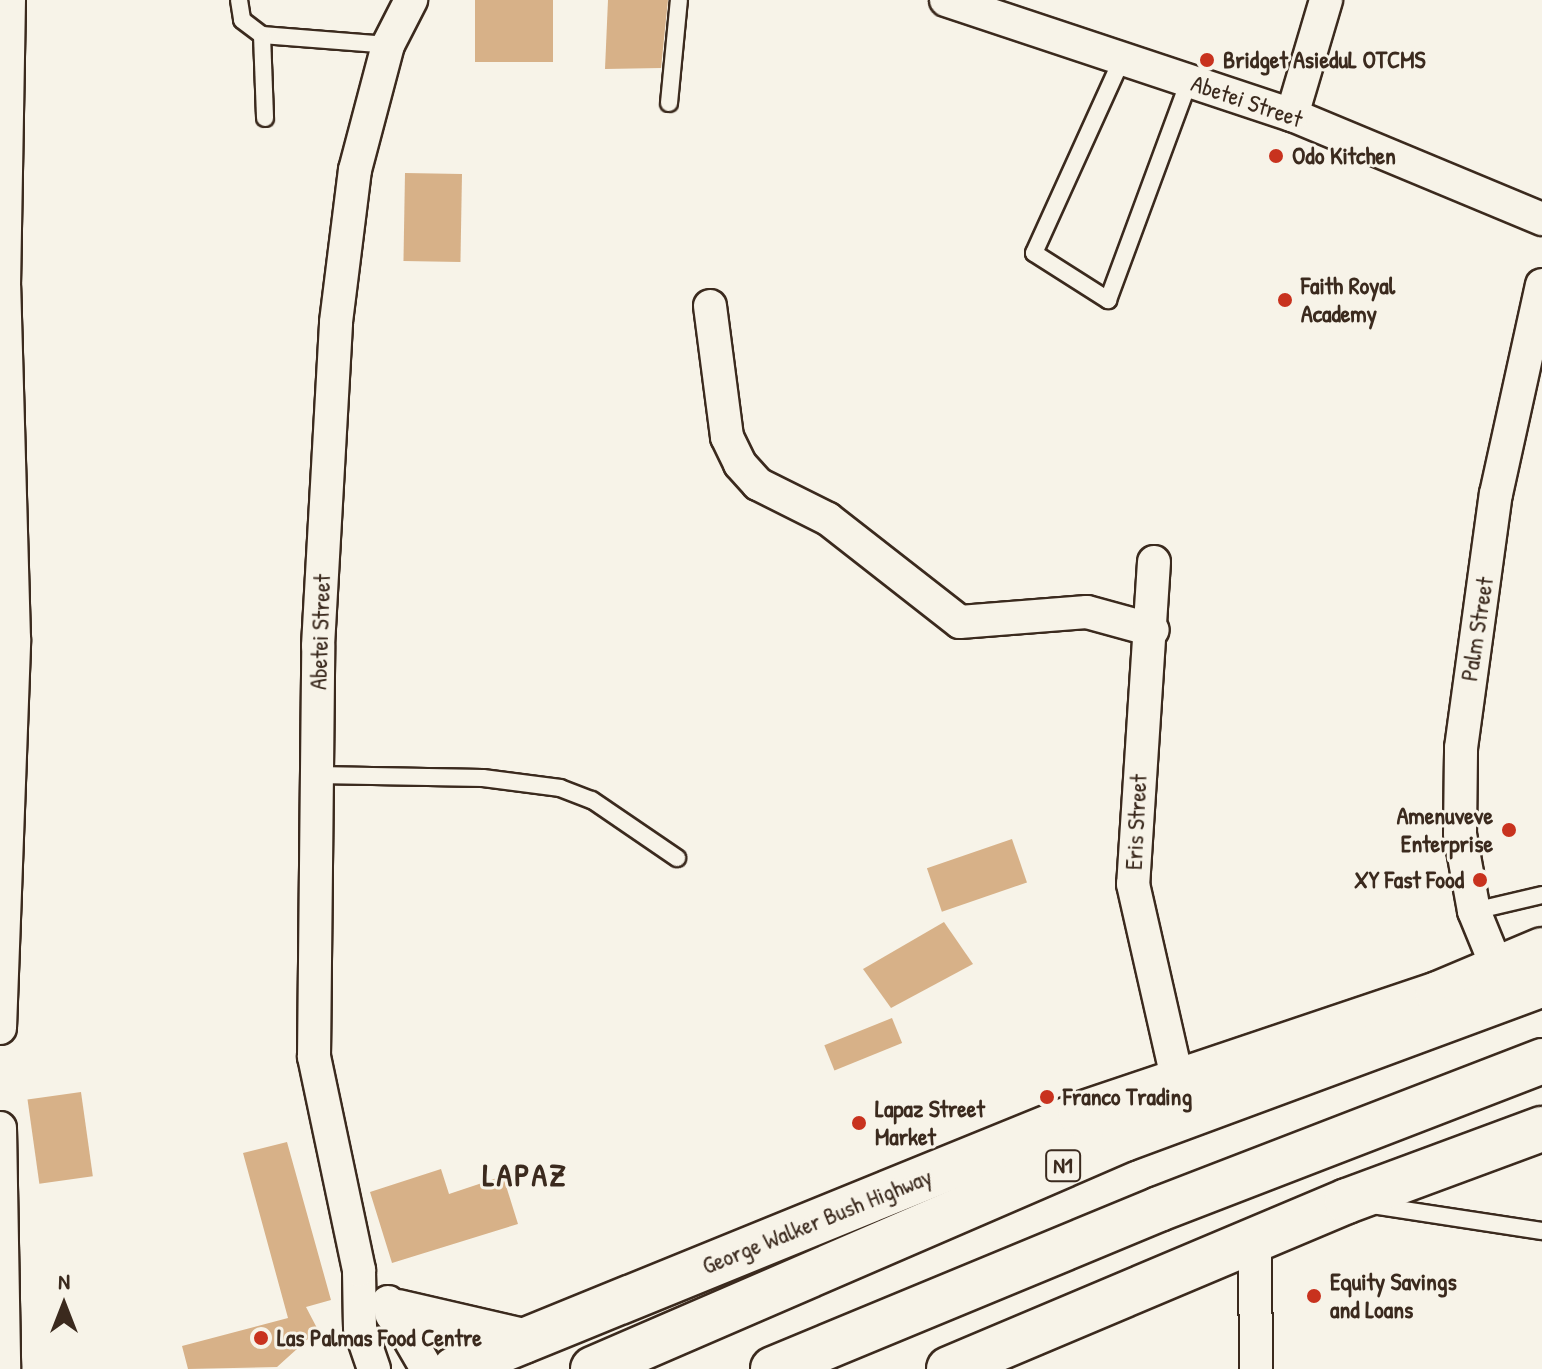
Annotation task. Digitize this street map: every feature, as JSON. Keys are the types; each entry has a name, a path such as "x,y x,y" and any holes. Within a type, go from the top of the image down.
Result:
{"main road":[{"name":"George Walker Bush Highway","path":"455,1369 1177,1077 1499,972 1542,950"},
{"name":"George Walker Bush Highway","path":"593,1369 1124,1139 1542,984"},
{"path":"773,1369 1159,1209 1542,1061"},
{"path":"949,1369 1347,1201 1542,1129"},
{"path":"397,1312 523,1341"}],"street":[{"path":"0,1028 7,638 4,286 9,0"},
{"name":"Abetei Street","path":"374,1369 360,1328 359,1270 314,1057 318,646 336,322 355,170 388,45 411,0"},
{"name":"Abetei Street","path":"946,0 1292,115 1542,219"},
{"path":"1292,115 1326,0"},
{"name":"Palm Street","path":"1499,972 1474,911 1460,834 1461,748 1496,494 1542,285"},
{"path":"710,306 727,437 740,464 758,484 828,519 960,622 1087,612 1153,630"},
{"name":"Eris Street","path":"1154,562 1153,630 1133,884 1177,1077"},
{"path":"0,1128 4,1369"},
{"path":"1255,1240 1256,1369"},
{"path":"359,1270 397,1312 427,1369"}],"lane":[{"path":"239,0 242,20 262,35 388,45"},
{"path":"669,103 679,0"},
{"path":"262,35 265,118"},
{"path":"1122,59 1034,253 1108,300 1189,81"},
{"path":"317,775 483,778 560,788 592,800 677,858"},
{"path":"1474,911 1542,895"},
{"path":"1347,1201 1542,1231"}],"building":[{"path":"475,0 553,0 553,62 475,62"},
{"path":"608,0 668,0 661,68 605,69"},
{"path":"405,173 462,174 460,262 403,261"},
{"path":"1012,839 1027,882 942,912 927,868"},
{"path":"944,922 973,964 891,1008 863,969"},
{"path":"892,1018 902,1043 834,1070 824,1045"},
{"path":"81,1092 93,1176 39,1184 28,1100"},
{"path":"287,1142 331,1300 306,1307 318,1330 277,1367 188,1369 182,1346 288,1318 243,1153"},
{"path":"441,1169 449,1194 503,1176 518,1224 392,1263 370,1192"}],"place":[{"name":"Bridget AsieduL OTCMS","path":"1207,60"},
{"name":"Odo Kitchen","path":"1276,156"},
{"name":"Faith Royal Academy","path":"1285,300"},
{"name":"Amenuveve Enterprise","path":"1509,830"},
{"name":"XY Fast Food","path":"1480,880"},
{"name":"Franco Trading","path":"1047,1097"},
{"name":"Lapaz Street Market","path":"859,1123"},
{"name":"Equity Savings and Loans","path":"1314,1296"},
{"name":"Las Palmas Food Centre","path":"261,1338"}],"district":[{"name":"LAPAZ","path":"525,1175"}]}
